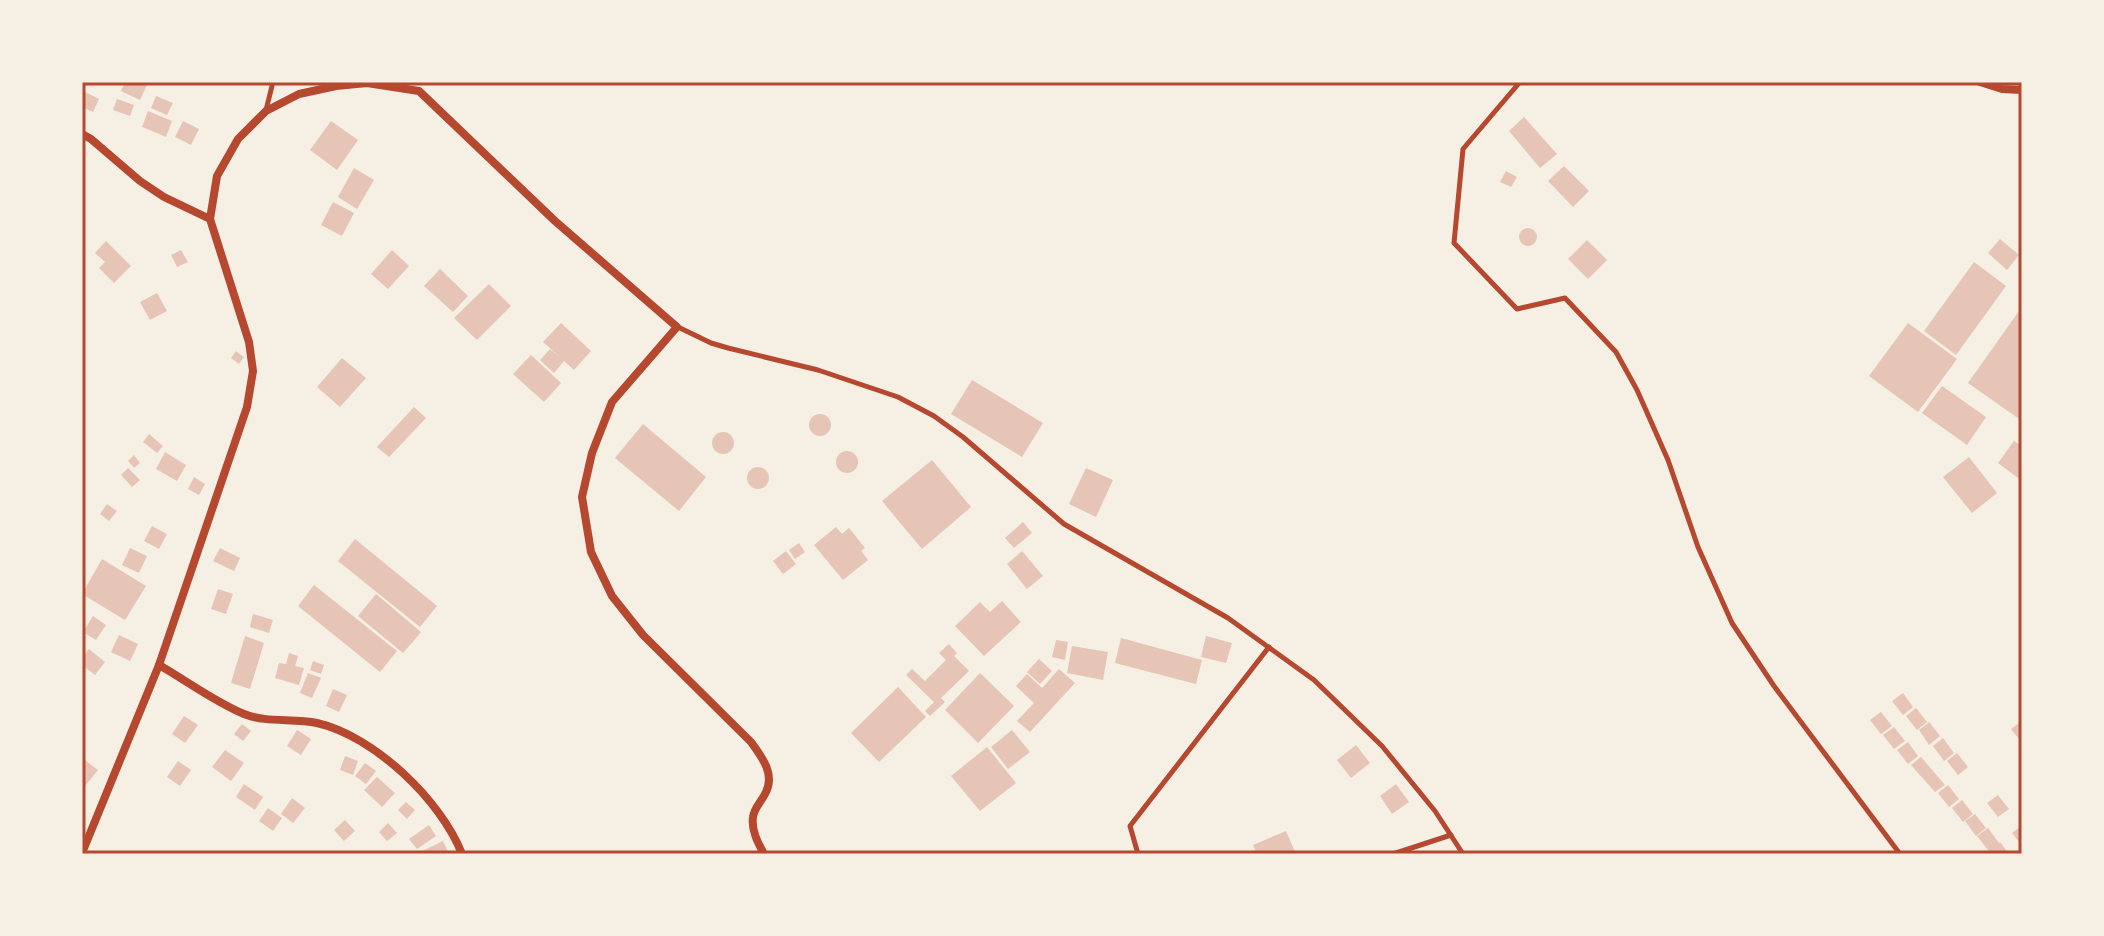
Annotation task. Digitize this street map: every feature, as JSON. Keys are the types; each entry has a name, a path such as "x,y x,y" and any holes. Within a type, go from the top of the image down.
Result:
{"street":[{"path":"82,853 159,665 247,407 253,371 249,342 210,219 217,176 238,139 266,111 299,94 367,82 419,91 555,221 677,327 612,402 592,453 582,497 591,552 612,596 643,635 751,742 765,761 770,782 753,819 764,854"},
{"path":"1980,82 2002,89 2022,90"},
{"path":"82,134 164,197 210,219"},
{"path":"159,665 247,715 320,724 376,750 437,810 462,854"}],"lane":[{"path":"266,111 273,82"},
{"path":"1520,82 1463,149 1454,243 1517,309 1565,298 1616,352 1637,390 1668,460 1698,547 1732,623 1774,686 1900,854"},
{"path":"677,327 711,343 818,370 898,397 934,416 1064,524 1228,618 1314,680 1382,746 1435,811 1463,854"},
{"path":"1138,854 1130,826 1269,647"},
{"path":"1393,854 1451,835"}],"building":[{"path":"125,82 147,85 140,100 121,91"},
{"path":"83,91 99,99 93,112 82,107"},
{"path":"156,96 173,103 167,115 151,108"},
{"path":"117,99 134,105 130,116 113,110"},
{"path":"148,111 172,121 166,137 142,127"},
{"path":"1524,117 1557,154 1540,168 1509,131"},
{"path":"183,121 199,129 191,145 175,137"},
{"path":"331,121 358,140 337,170 310,150"},
{"path":"1564,166 1589,191 1573,207 1548,181"},
{"path":"354,168 374,180 357,209 338,197"},
{"path":"1506,171 1517,177 1511,187 1500,182"},
{"path":"333,202 354,213 342,236 321,225"},
{"path":"1524,228 1532,228 1537,237 1535,244 1524,246 1519,241 1519,233"},
{"path":"2000,239 2019,255 2007,270 1988,253"},
{"path":"1587,240 1607,260 1588,279 1568,259"},
{"path":"106,241 131,266 114,283 99,268 105,262 95,253"},
{"path":"181,250 188,262 177,267 171,255"},
{"path":"392,250 409,266 388,289 371,274"},
{"path":"1974,262 2006,286 1956,355 1924,331"},
{"path":"440,269 468,296 453,312 424,286"},
{"path":"489,284 511,306 477,340 454,318"},
{"path":"157,293 167,311 150,320 140,302"},
{"path":"2019,311 2022,313 2022,421 1968,383"},
{"path":"561,323 591,351 574,370 564,361 554,373 540,360 550,349 561,358 543,342"},
{"path":"1908,323 1957,359 1918,412 1869,376"},
{"path":"236,351 244,357 239,364 231,358"},
{"path":"531,355 561,383 544,402 513,374"},
{"path":"342,358 366,378 340,407 317,387"},
{"path":"972,380 1043,423 1022,457 951,414"},
{"path":"1942,386 1986,417 1967,445 1922,413"},
{"path":"414,407 426,418 389,457 377,447"},
{"path":"820,414 828,417 831,425 828,433 820,436 812,433 809,425 812,417"},
{"path":"643,424 706,477 679,511 615,458"},
{"path":"723,432 731,435 734,443 731,451 723,454 715,451 712,443 715,435"},
{"path":"149,434 163,446 157,453 143,442"},
{"path":"2014,441 2022,446 2022,481 1998,463"},
{"path":"847,451 855,454 858,462 855,470 847,473 839,470 836,462 839,454"},
{"path":"165,452 186,465 177,481 156,469"},
{"path":"134,455 140,463 134,468 128,461"},
{"path":"1969,457 1997,493 1972,513 1943,477"},
{"path":"932,460 971,507 922,549 882,501"},
{"path":"758,467 766,470 769,478 766,486 758,489 750,486 747,478 750,470"},
{"path":"128,468 140,480 132,487 121,475"},
{"path":"1086,468 1113,480 1096,517 1069,504"},
{"path":"194,477 205,484 199,495 188,489"},
{"path":"107,504 117,511 109,521 100,514"},
{"path":"1023,522 1032,533 1014,548 1005,538"},
{"path":"152,526 167,534 159,549 144,541"},
{"path":"836,527 842,534 849,528 865,548 861,551 868,560 843,580 814,545"},
{"path":"355,539 437,606 420,627 338,561"},
{"path":"799,543 805,552 795,559 789,550"},
{"path":"130,548 147,556 139,573 122,565"},
{"path":"220,548 240,558 234,571 213,561"},
{"path":"786,551 796,564 783,574 773,561"},
{"path":"1022,551 1043,576 1027,589 1007,564"},
{"path":"102,559 146,586 125,620 82,594"},
{"path":"314,585 397,651 380,672 298,606"},
{"path":"218,589 233,594 226,614 211,609"},
{"path":"376,594 421,632 403,653 358,616"},
{"path":"1002,601 1021,622 984,656 955,626 980,602 990,612"},
{"path":"253,614 273,620 269,633 250,627"},
{"path":"93,616 106,625 96,640 83,632"},
{"path":"119,635 138,644 130,661 111,652"},
{"path":"245,636 264,643 250,689 231,683"},
{"path":"1206,636 1232,643 1226,663 1201,657"},
{"path":"1121,638 1202,660 1196,684 1115,663"},
{"path":"1056,640 1068,642 1065,660 1052,657"},
{"path":"949,644 957,653 954,656 969,671 941,698 945,702 930,716 925,711 934,702 906,675 912,669 925,681 946,660 939,653"},
{"path":"1072,646 1108,652 1103,680 1067,673"},
{"path":"89,649 105,662 95,675 82,665 82,657"},
{"path":"289,653 298,656 295,666 304,668 299,685 275,678 279,663 286,664"},
{"path":"1039,659 1052,671 1040,684 1027,672"},
{"path":"313,661 324,665 321,674 310,670"},
{"path":"1059,669 1075,683 1030,732 1017,721 1034,703 1016,686 1027,674 1042,688"},
{"path":"308,673 321,678 312,698 300,693"},
{"path":"980,673 1014,706 978,743 945,710"},
{"path":"898,687 926,717 879,762 851,733"},
{"path":"333,689 347,695 339,712 326,706"},
{"path":"1903,693 1913,707 1903,715 1892,701"},
{"path":"1916,708 1927,722 1917,730 1906,716"},
{"path":"1881,712 1892,726 1881,734 1870,720"},
{"path":"184,716 198,725 185,743 172,734"},
{"path":"2022,721 2022,743 2011,729"},
{"path":"1929,722 1940,736 1929,745 1919,730"},
{"path":"242,724 251,731 243,741 234,734"},
{"path":"1894,727 1905,741 1894,749 1883,735"},
{"path":"297,730 311,739 301,755 287,746"},
{"path":"1012,730 1030,752 1008,769 991,747"},
{"path":"1943,738 1954,753 1944,761 1933,746"},
{"path":"1908,742 1918,756 1908,764 1897,750"},
{"path":"1356,745 1370,763 1351,778 1337,760"},
{"path":"987,747 1016,783 980,811 951,776"},
{"path":"225,750 244,763 231,781 212,767"},
{"path":"1957,753 1968,767 1958,775 1947,761"},
{"path":"345,756 358,761 353,775 340,770"},
{"path":"1921,757 1945,785 1935,792 1911,765"},
{"path":"82,758 98,770 82,790"},
{"path":"178,761 191,770 180,786 167,777"},
{"path":"365,763 376,771 366,784 355,776"},
{"path":"377,777 395,793 382,807 364,790"},
{"path":"244,784 263,797 255,810 236,797"},
{"path":"1396,784 1409,802 1392,814 1380,796"},
{"path":"1948,785 1959,799 1949,807 1938,793"},
{"path":"1998,795 2009,809 1998,817 1987,803"},
{"path":"292,798 305,808 293,823 281,814"},
{"path":"1962,800 1973,814 1963,822 1952,808"},
{"path":"406,802 415,810 407,819 398,810"},
{"path":"268,808 282,818 273,831 259,821"},
{"path":"1975,814 1986,828 1976,836 1965,821"},
{"path":"345,820 355,831 344,841 334,830"},
{"path":"388,823 397,833 387,841 379,832"},
{"path":"429,825 436,836 417,849 409,839"},
{"path":"2022,825 2022,846 2012,833"},
{"path":"1988,828 2009,854 1993,854 1988,850 1977,836"},
{"path":"1286,831 1296,854 1257,854 1253,845"},
{"path":"443,841 449,854 416,854"}]}
